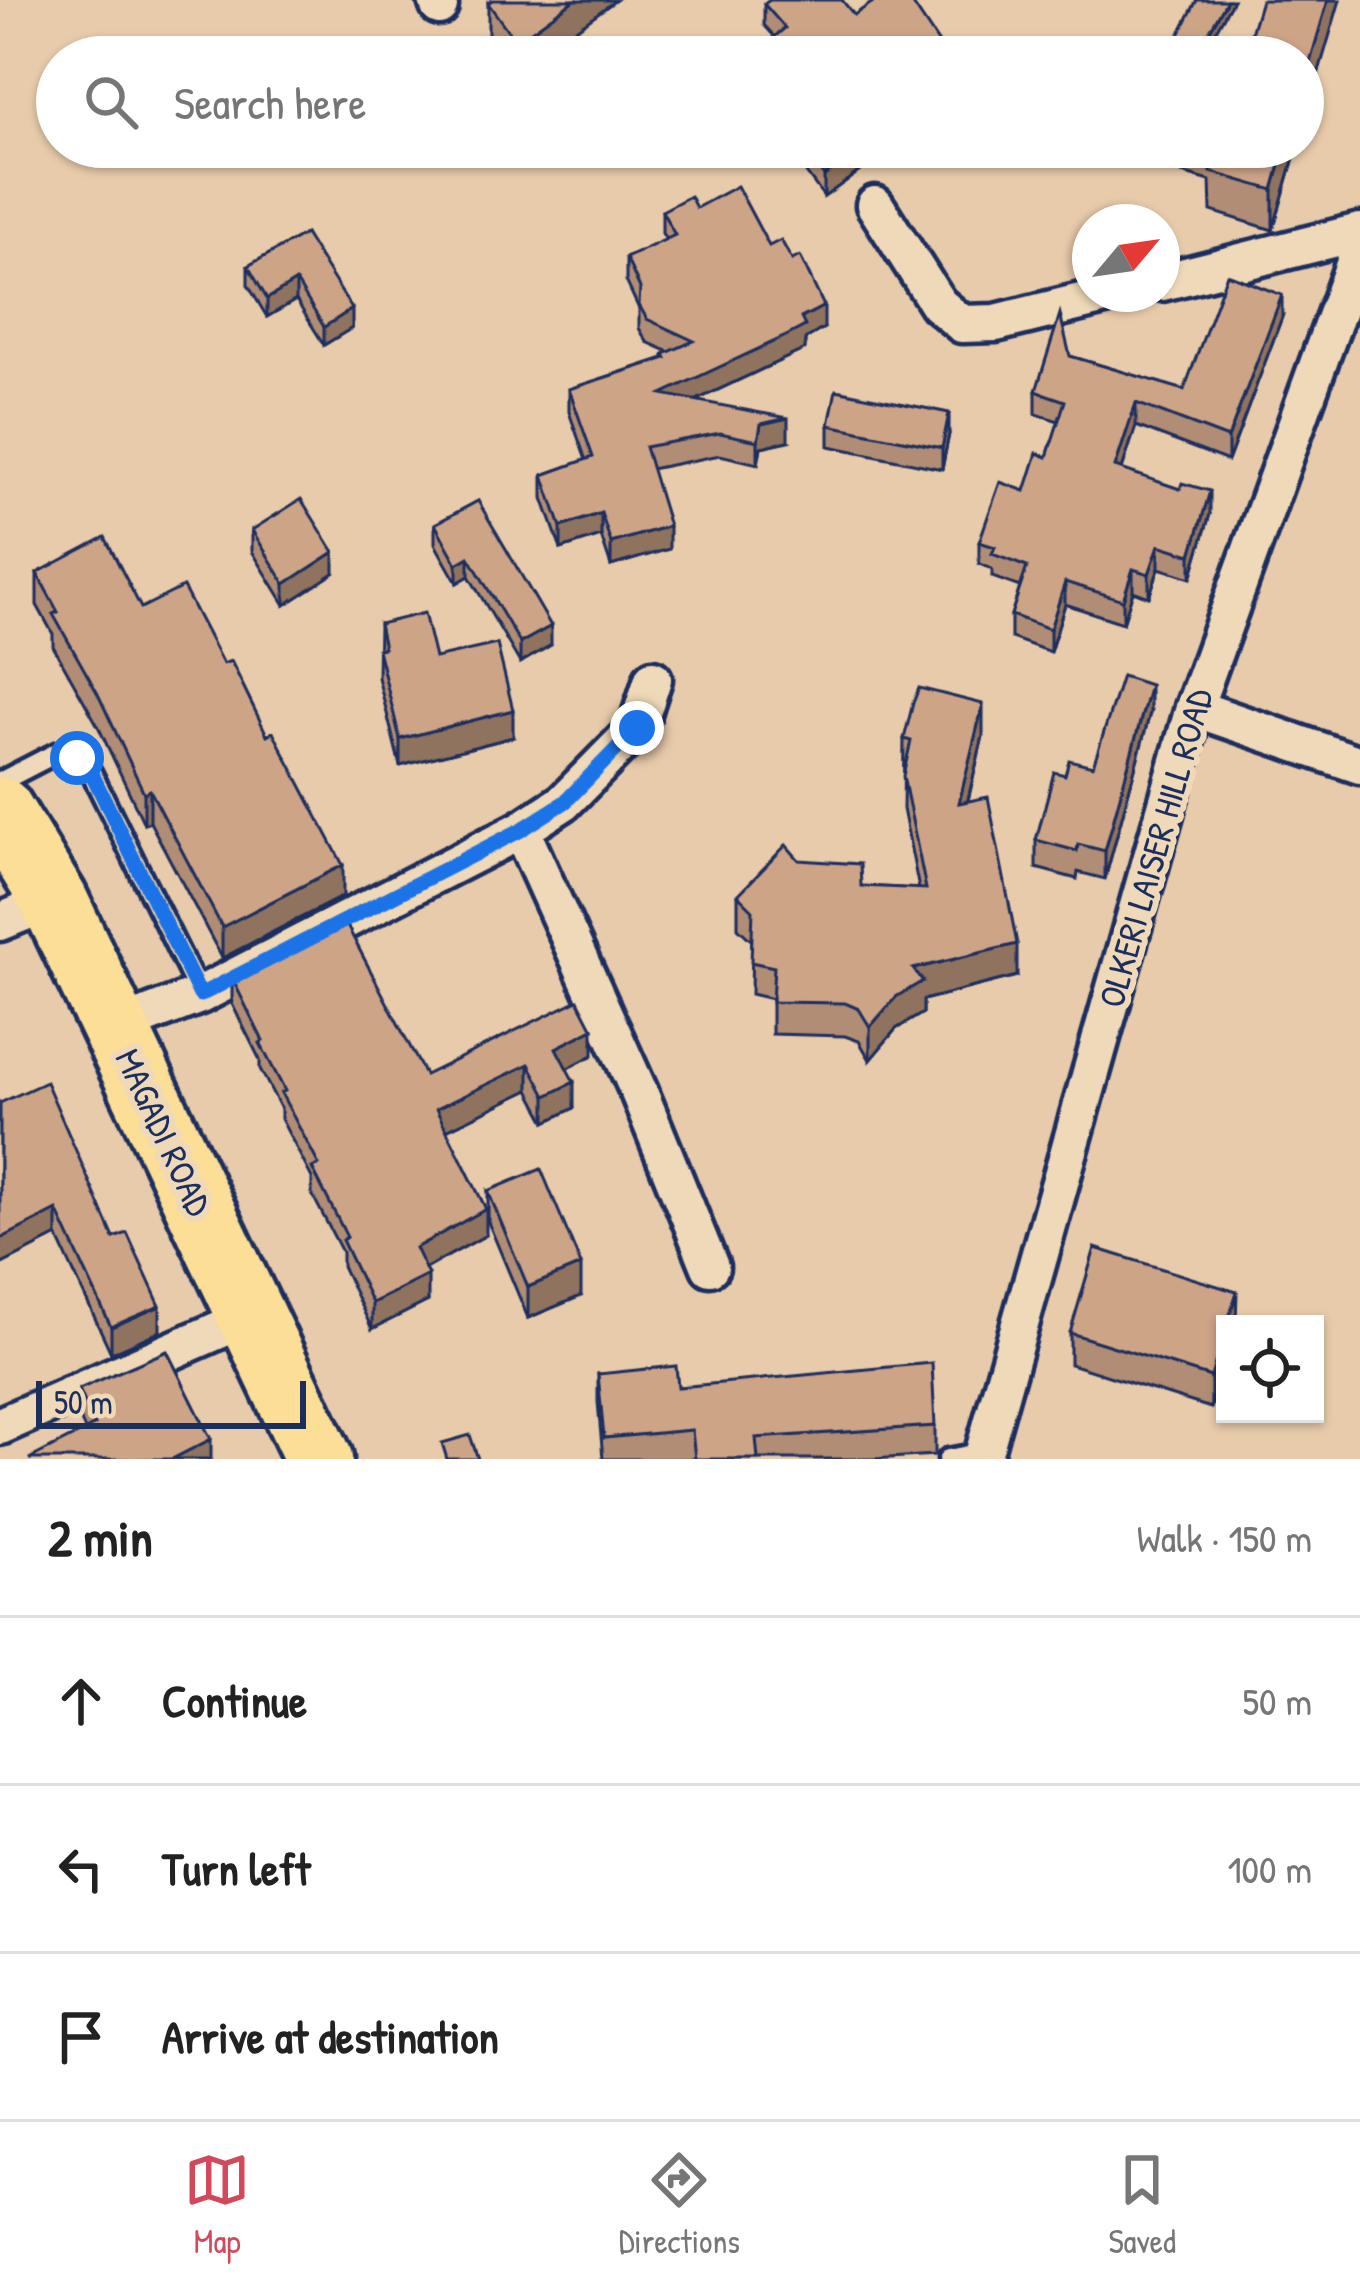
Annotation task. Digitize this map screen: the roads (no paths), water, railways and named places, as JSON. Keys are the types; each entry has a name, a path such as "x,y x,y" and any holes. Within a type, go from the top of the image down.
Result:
{"highway":[{"name":"MAGADI ROAD","path":"0,811 27,911 114,1028 319,1459"}],"street":[{"path":"875,205 938,304 962,324 996,323 1072,304"},
{"path":"1180,277 1360,232"},
{"name":"OLKERI LAISER HILL ROAD","path":"971,1457 1194,708 1360,248"},
{"path":"114,1028 200,995 521,830 565,802 637,728 653,679"},
{"path":"1194,708 1360,765"},
{"path":"521,830 639,1092 710,1267"},
{"path":"0,1426 251,1316"}],"lane":[{"path":"0,782 58,752 77,758 91,772 200,995"}]}
